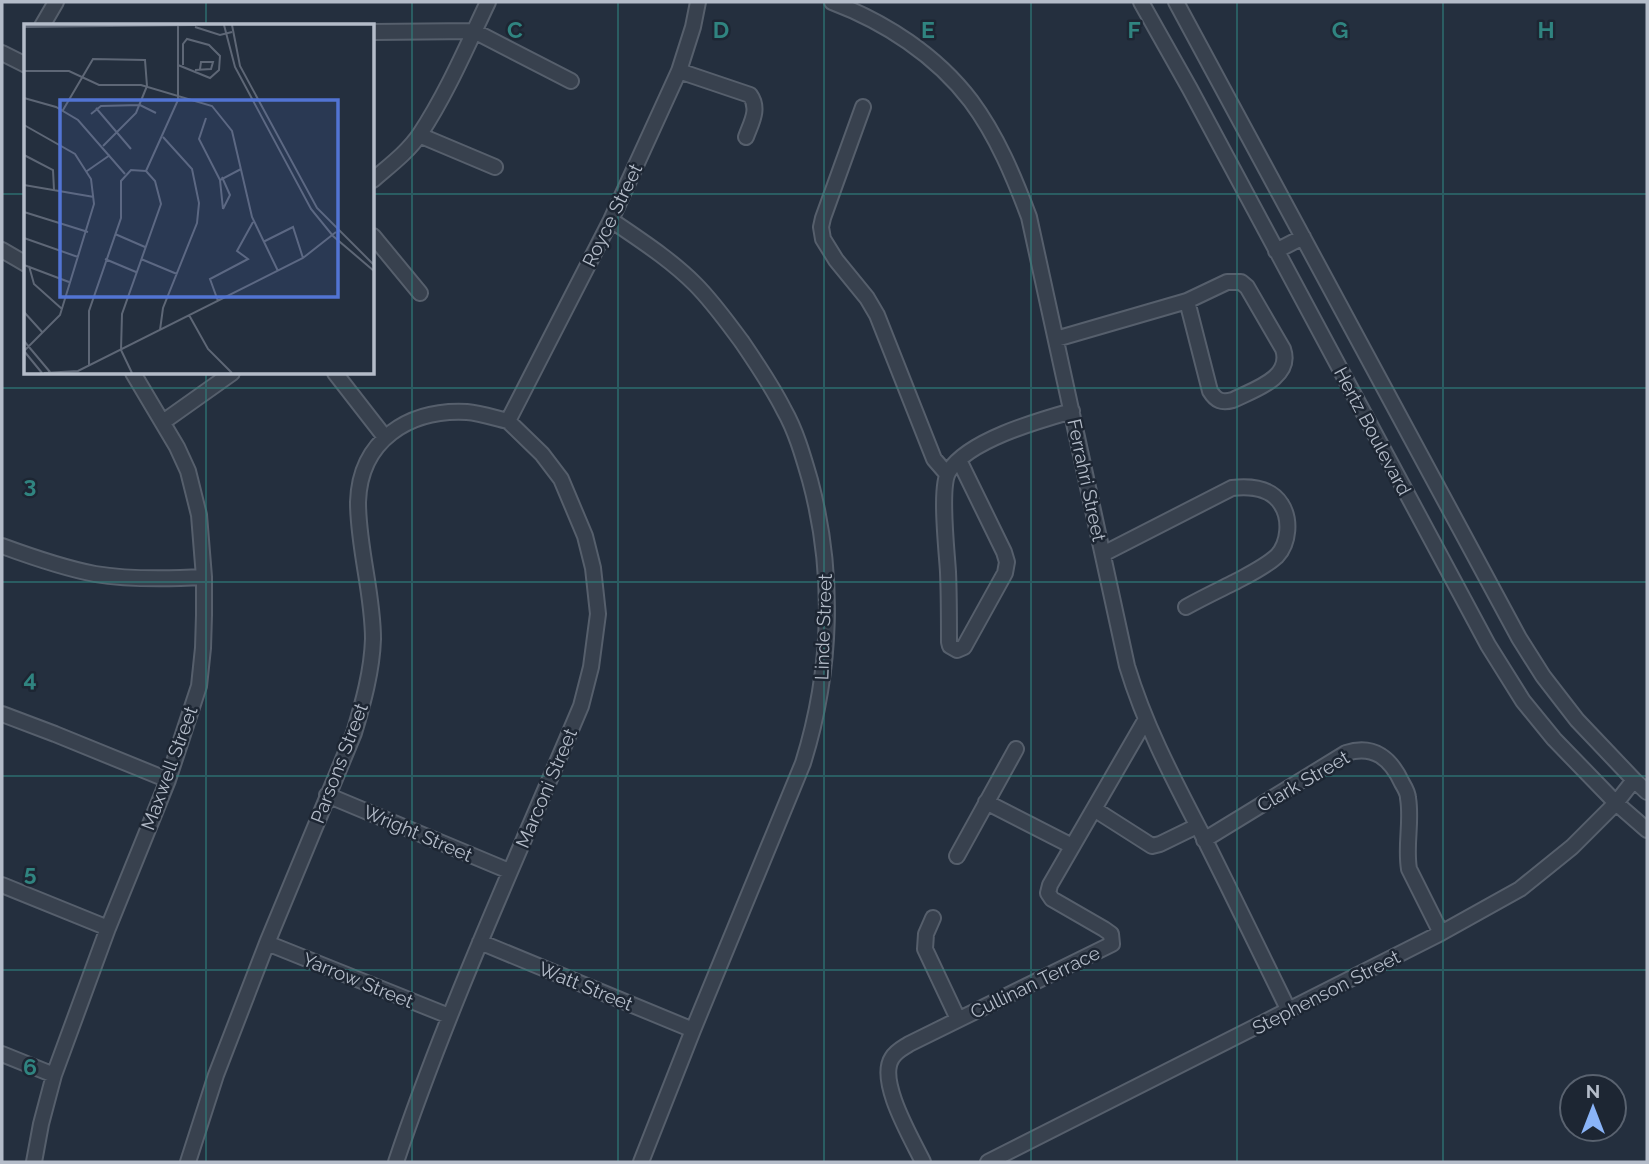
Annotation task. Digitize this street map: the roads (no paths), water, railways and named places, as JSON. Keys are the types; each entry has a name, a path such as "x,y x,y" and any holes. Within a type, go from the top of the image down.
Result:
{"street":[{"path":"43,24 55,2"},
{"path":"374,179 419,135 452,77 488,2"},
{"name":"Royce Street","path":"508,421 611,220 679,71 698,2"},
{"name":"Ferrahri Street","path":"832,2 902,36 951,78 971,102 1017,184 1029,217 1135,693 1154,741 1289,1011"},
{"name":"Hertz Boulevard","path":"1141,2 1488,645 1523,701 1555,739 1616,803 1647,830"},
{"name":"Hertz Boulevard","path":"1176,2 1519,638 1543,676 1577,720 1647,792"},
{"path":"374,32 474,31 571,81"},
{"path":"2,53 24,61"},
{"path":"679,71 750,95 756,102 746,137"},
{"path":"863,107 823,218 823,239 877,315 934,459 947,474"},
{"path":"419,135 495,167"},
{"name":"Linde Street","path":"611,220 659,252 694,283 720,312 753,357 785,411 797,438 819,514 827,611 820,697 803,763 641,1162"},
{"path":"374,237 420,293"},
{"path":"1276,251 1303,237"},
{"path":"2,250 24,263"},
{"path":"1056,339 1187,301 1227,282 1241,282 1247,287 1283,349 1285,362 1278,376 1233,400 1226,402 1215,398 1210,391 1187,301"},
{"name":"Maxwell Street","path":"34,1162 54,1075 108,928 167,780 199,686 203,648 204,577 199,515 188,471 177,447 134,374"},
{"path":"163,422 231,374"},
{"path":"336,374 384,436 423,416 445,412 469,412 508,421"},
{"path":"959,460 1007,562 1005,573 964,647 957,650 950,646 949,642 944,499 947,474 959,460 972,450 1023,425 1072,411"},
{"name":"Marconi Street","path":"396,1162 449,1016 581,706 591,667 598,614 593,568 585,536 561,479 542,454 508,421"},
{"name":"Parsons Street","path":"188,1162 216,1075 354,733 363,701 373,639 358,501 369,458 384,436"},
{"path":"1103,554 1232,488 1257,488 1280,501 1288,526 1286,540 1279,554 1262,568 1186,607"},
{"path":"2,546 61,566 96,574 163,579 204,577"},
{"path":"2,714 167,780"},
{"path":"986,802 1072,846 1146,719"},
{"path":"957,856 1016,749"},
{"name":"Clark Street","path":"1204,839 1346,754 1355,751 1379,755 1396,770 1408,794 1409,869 1441,933"},
{"name":"Stephenson Street","path":"988,1162 1441,933 1520,889 1572,847 1616,803 1634,780"},
{"name":"Wright Street","path":"327,795 509,871"},
{"path":"1094,809 1152,846 1197,826"},
{"name":"Cullinan Terrace","path":"923,1162 891,1094 887,1076 891,1058 898,1051 958,1019 1112,944 1111,934 1052,899 1048,893 1072,846"},
{"path":"2,885 108,928"},
{"name":"Cullinan Terrace","path":"933,918 926,934 925,949 958,1019"},
{"name":"Watt Street","path":"480,942 693,1030"},
{"name":"Yarrow Street","path":"267,943 449,1016"},
{"path":"2,1054 54,1075"}]}
